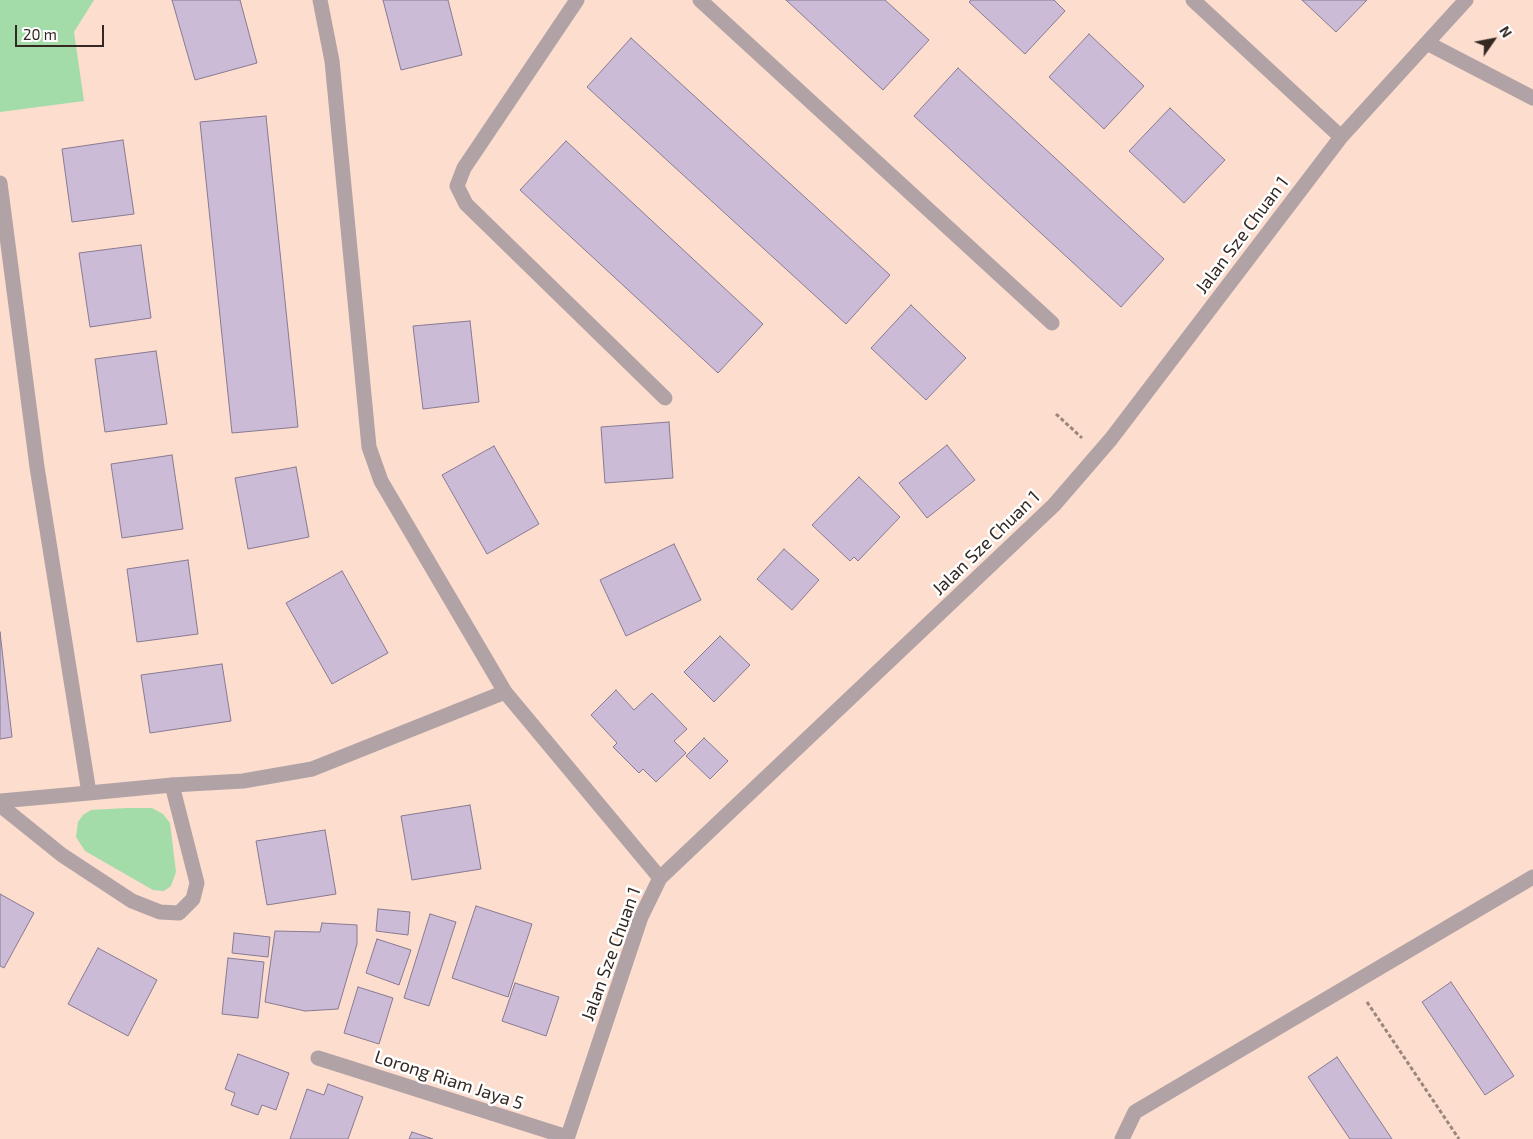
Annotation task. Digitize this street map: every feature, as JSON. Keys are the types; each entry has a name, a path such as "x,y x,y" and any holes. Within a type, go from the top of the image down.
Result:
{"street":[{"path":"320,0 332,61 369,447 381,481 504,692 660,878"},
{"path":"577,0 464,168 457,186 466,204 666,398"},
{"path":"700,0 1052,323"},
{"path":"1193,0 1341,137"},
{"name":"Jalan Sze Chuan 1","path":"567,1138 641,917 660,878 1054,506 1099,453 1341,137 1466,0"},
{"path":"1427,43 1533,98"},
{"path":"0,183 37,467 89,793"},
{"path":"0,801 243,780 312,769 504,692"},
{"path":"0,805 62,855 132,900 160,912 180,913 193,900 197,883 172,785"},
{"path":"1122,1139 1135,1112 1533,877"},
{"name":"Lorong Riam Jaya 5","path":"318,1058 567,1138"}],"path":[{"path":"1056,414 1099,453"},
{"path":"1354,982 1459,1139"}],"green space":[{"path":"0,0 94,0 74,32 84,101 0,112"},
{"path":"152,808 163,814 170,823 176,872 171,886 164,891 153,890 85,851 76,837 78,822 83,815 91,810"}],"building":[{"path":"172,0 240,0 257,63 195,80"},
{"path":"383,0 448,0 462,55 401,70"},
{"path":"786,0 885,0 929,40 883,90"},
{"path":"971,0 1054,0 1065,11 1025,54 969,2"},
{"path":"1302,0 1367,0 1336,32"},
{"path":"1089,34 1144,86 1104,129 1049,77"},
{"path":"631,38 890,275 846,324 587,87"},
{"path":"958,68 1164,259 1121,307 914,116"},
{"path":"1170,108 1225,160 1184,203 1129,151"},
{"path":"266,116 298,427 232,433 200,122"},
{"path":"123,140 134,214 72,222 62,149"},
{"path":"566,141 763,324 718,373 520,190"},
{"path":"141,245 151,318 90,327 79,253"},
{"path":"911,305 966,358 926,400 871,348"},
{"path":"470,321 479,402 423,409 413,326"},
{"path":"156,351 167,424 105,432 95,359"},
{"path":"669,422 673,478 605,483 601,427"},
{"path":"947,445 975,480 927,518 899,483"},
{"path":"494,446 539,524 487,554 442,475"},
{"path":"172,455 183,529 122,538 111,464"},
{"path":"296,467 309,537 248,549 235,478"},
{"path":"859,477 900,517 858,561 854,557 850,561 812,525"},
{"path":"674,544 701,600 626,636 600,580"},
{"path":"784,549 819,580 792,610 757,579"},
{"path":"188,560 198,634 137,642 127,569"},
{"path":"342,571 388,653 332,684 286,603"},
{"path":"0,632 12,737 0,739"},
{"path":"720,636 750,665 714,702 684,672"},
{"path":"222,664 231,721 150,733 141,675"},
{"path":"616,690 634,710 652,693 687,729 674,741 686,753 656,782 643,769 639,773 613,747 617,743 591,715"},
{"path":"704,738 728,761 710,779 686,756"},
{"path":"470,805 481,869 412,880 401,816"},
{"path":"325,830 336,894 267,905 256,841"},
{"path":"0,894 34,913 4,968 0,966"},
{"path":"476,906 532,924 508,997 452,978"},
{"path":"378,909 410,912 408,935 376,931"},
{"path":"430,914 456,922 429,1006 404,998"},
{"path":"322,923 357,925 357,944 338,1009 305,1011 265,1002 275,931 320,932"},
{"path":"234,933 270,937 268,957 232,953"},
{"path":"377,939 411,950 399,985 366,973"},
{"path":"98,948 157,980 128,1036 68,1004"},
{"path":"228,958 264,962 258,1018 222,1014"},
{"path":"1451,982 1514,1076 1485,1095 1422,1002"},
{"path":"515,983 559,997 546,1036 502,1021"},
{"path":"358,987 393,998 379,1044 344,1033"},
{"path":"238,1054 289,1073 276,1110 262,1105 258,1115 231,1105 235,1093 225,1089"},
{"path":"1337,1057 1392,1139 1350,1139 1308,1077"},
{"path":"328,1084 363,1097 348,1139 290,1139 307,1089 324,1095"},
{"path":"412,1132 433,1139 409,1139"}]}
